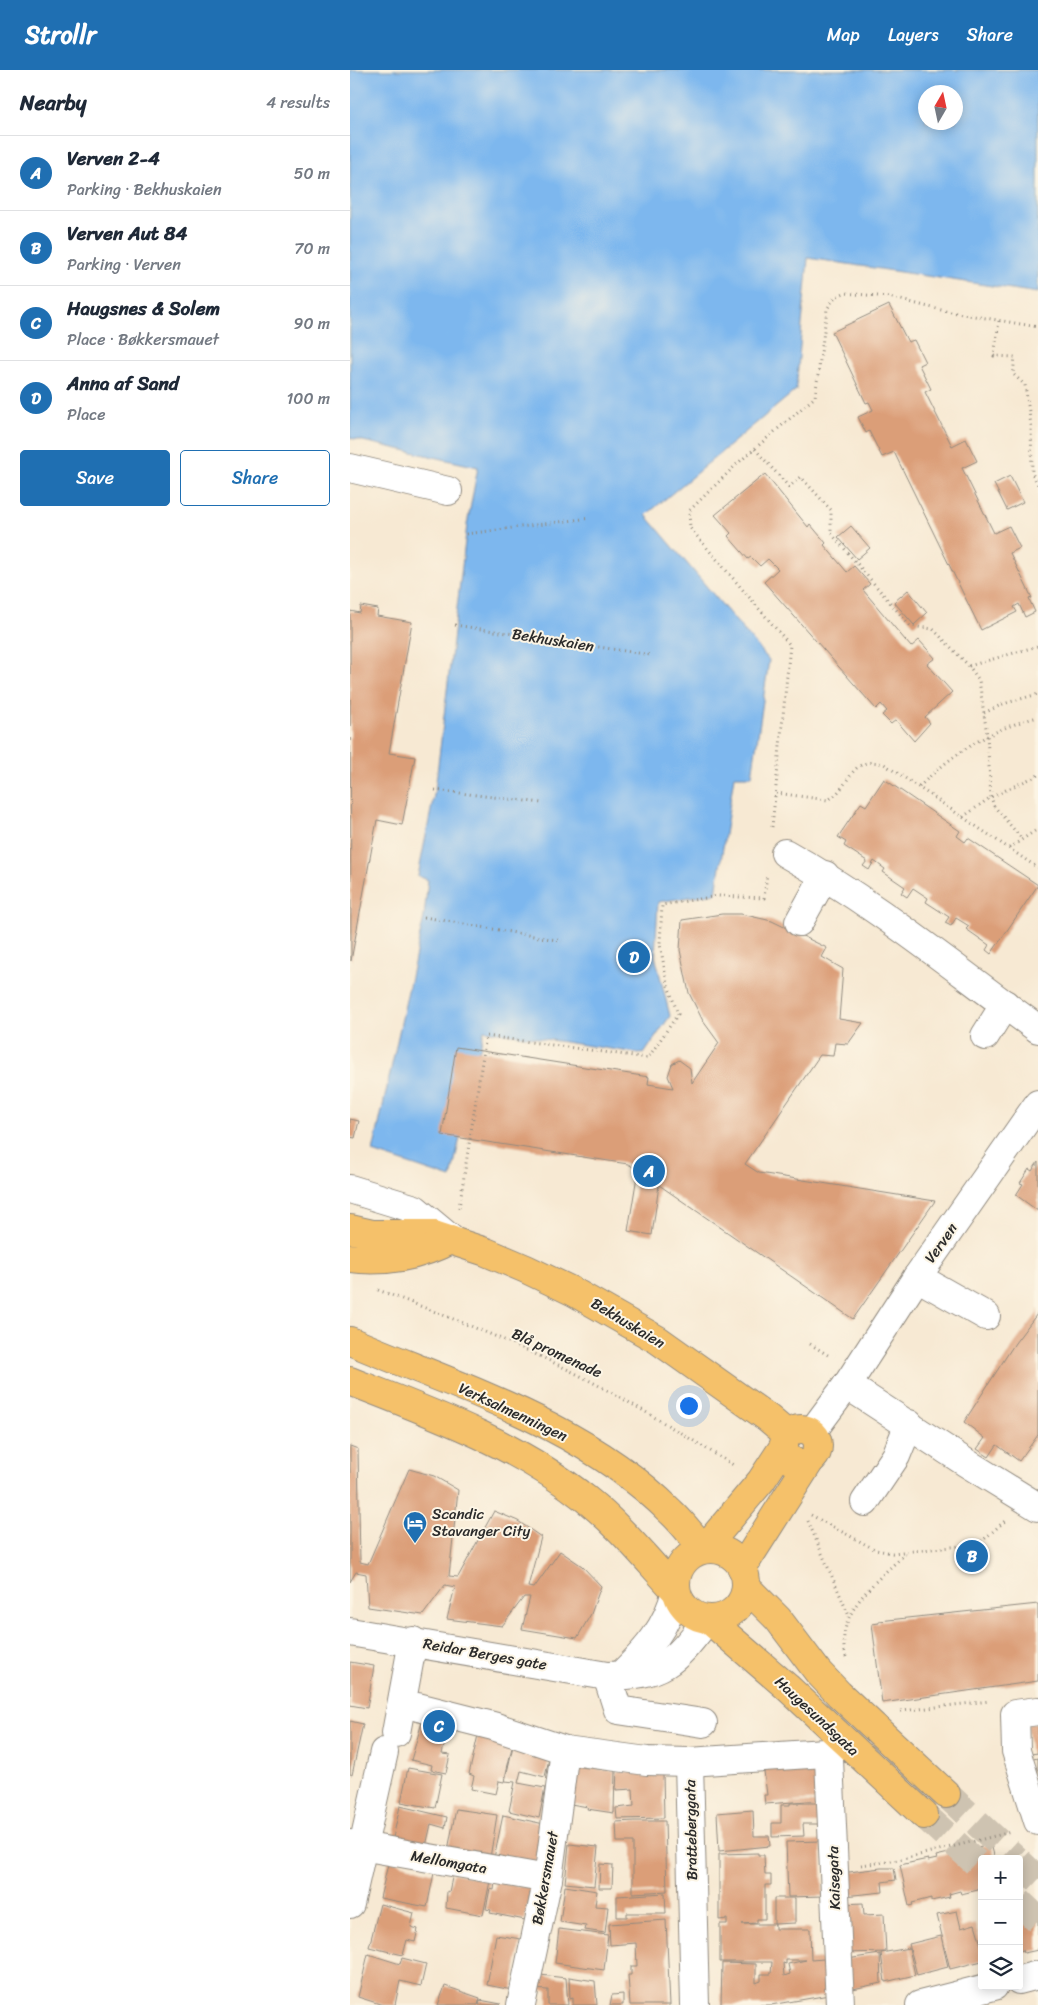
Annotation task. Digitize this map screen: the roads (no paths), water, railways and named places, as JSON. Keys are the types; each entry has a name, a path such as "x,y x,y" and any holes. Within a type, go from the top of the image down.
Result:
{"main road":[{"name":"Bekhuskaien","path":"350,1230 372,1234 430,1234 452,1240 526,1269 613,1312 658,1340 794,1438 792,1460 800,1463 810,1461 744,1577"},
{"path":"350,1258 377,1260 397,1257 433,1250 452,1240"},
{"name":"Verksalmenningen","path":"350,1341 508,1406 573,1440 634,1480 664,1505 704,1549"},
{"path":"350,1381 499,1444 560,1479 609,1520 676,1591"},
{"name":"Verven","path":"704,1549 794,1438"},
{"path":"704,1549 716,1549 726,1552 736,1559 744,1577 742,1600 734,1610 722,1617 708,1619 688,1610 680,1602 676,1591 679,1569 694,1553 704,1549"},
{"name":"Haugesundsgata","path":"744,1577 818,1672 946,1794"},
{"name":"Haugesundsgata","path":"708,1619 787,1687 924,1815"}],"street":[{"path":"350,468 448,491"},
{"path":"785,853 825,875 1038,1028"},
{"path":"799,922 825,875"},
{"path":"985,1036 1005,1004"},
{"name":"Verven","path":"794,1438 847,1385 918,1277 1038,1104"},
{"name":"Bekhuskaien","path":"350,1189 415,1209 452,1240"},
{"path":"918,1277 986,1316"},
{"path":"847,1385 1030,1502"},
{"path":"865,1502 896,1456 909,1424"},
{"path":"676,1591 670,1614 657,1638 614,1676 618,1710 702,1724"},
{"name":"Reidar Berges gate","path":"350,1632 614,1676 656,1670 673,1661 708,1619"},
{"path":"350,1904 356,1845 390,1743 413,1641"},
{"path":"418,1706 493,1726 565,1750 647,1760 689,1762"},
{"path":"1026,1713 1016,1751 1026,1827"},
{"name":"Bøkkersmauet","path":"521,2005 548,1879 565,1750"},
{"name":"Bratteberggata","path":"695,2005 689,1762 825,1752"},
{"name":"Kaisegata","path":"825,1752 829,1759 840,2005"},
{"name":"Mellomgata","path":"356,1845 548,1879"},
{"path":"1023,1979 1038,1975"},
{"path":"920,2005 978,1990"}],"water":[{"path":"350,70 1038,70 1038,293 808,258 796,390 646,515 769,660 752,776 734,776 716,893 658,902 655,956 670,1016 644,1054 484,1030 451,1178 373,1152 424,917 428,880 418,876 435,790 467,525 478,467 350,438"}],"tunnel":[{"path":"946,1794 1012,1855"},
{"path":"924,1815 978,1864"},
{"path":"1023,1866 1038,1880"},
{"path":"1023,1906 1038,1920"}],"place":[{"name":"Anna af Sand","path":"634,957"},
{"name":"Verven 2-4","path":"649,1171"},
{"name":"Scandic Stavanger City","path":"415,1544"},
{"name":"Verven Aut 84","path":"972,1556"},
{"name":"Haugsnes & Solem","path":"439,1726"}]}
